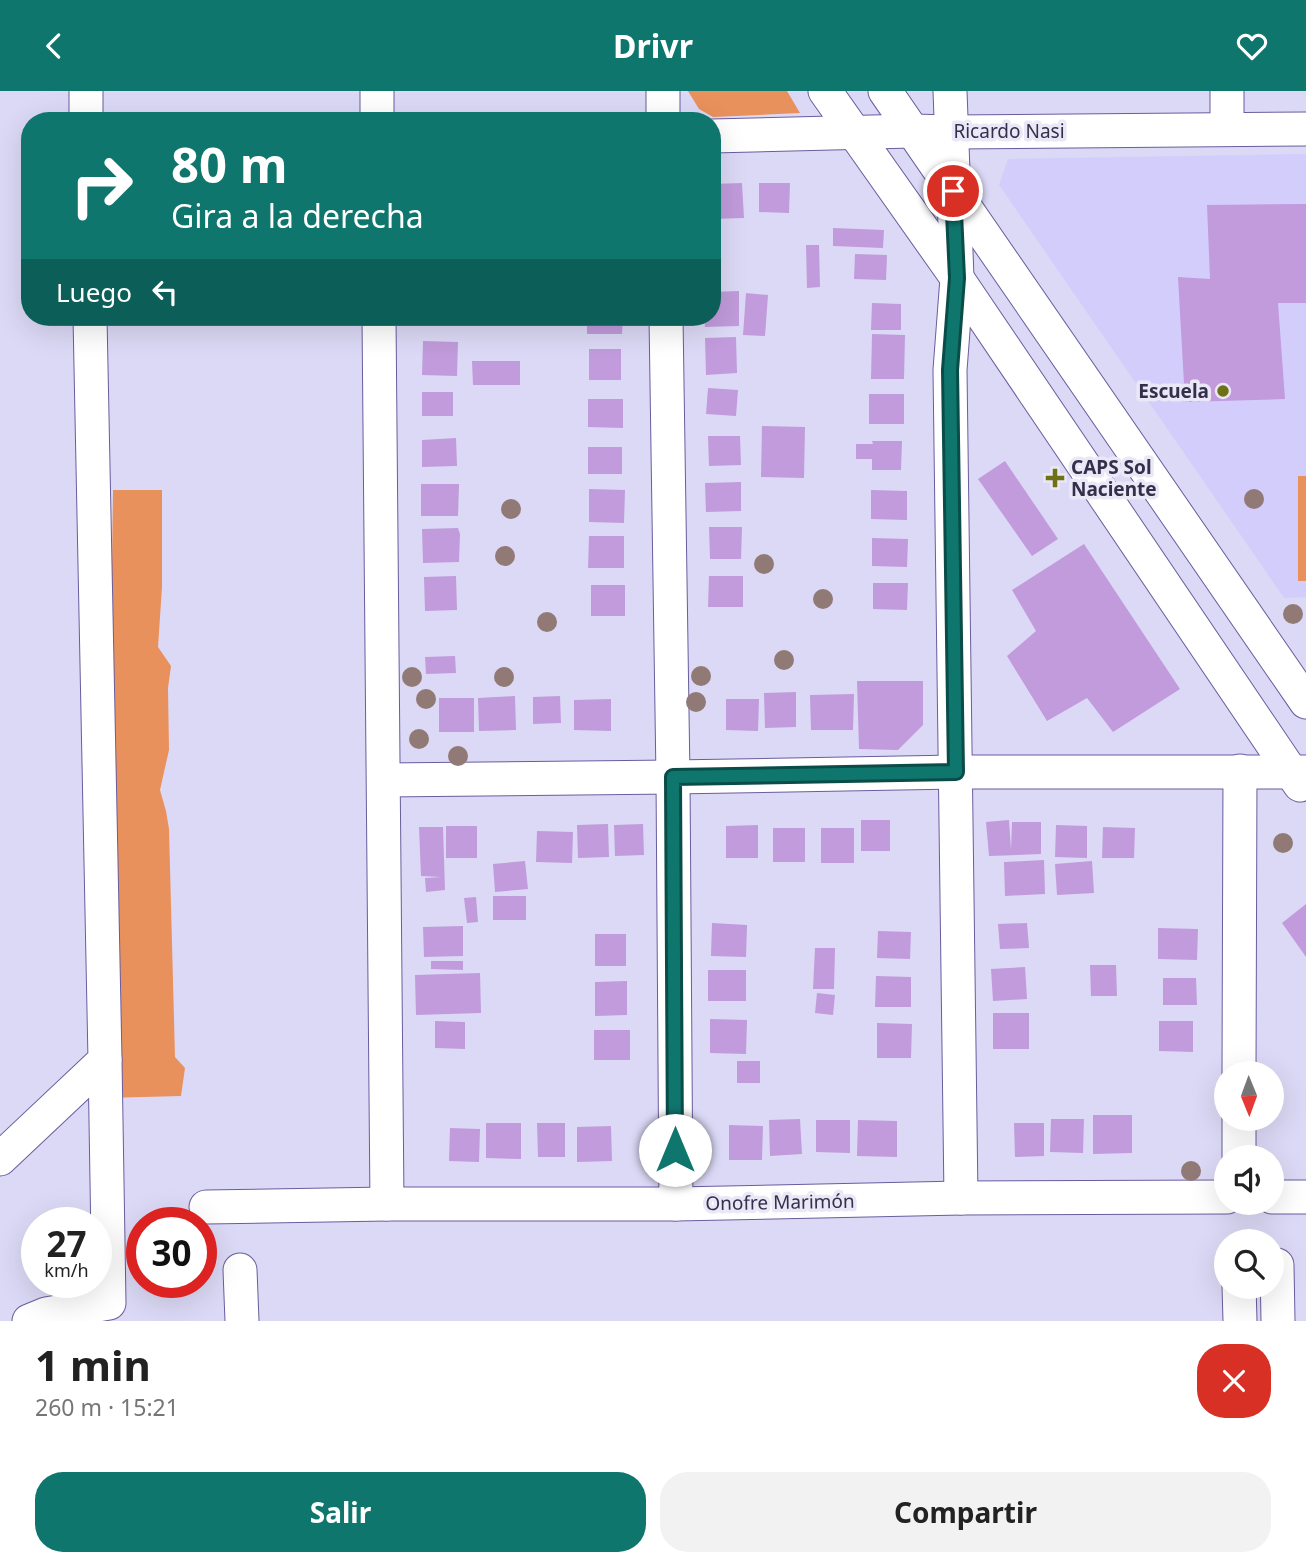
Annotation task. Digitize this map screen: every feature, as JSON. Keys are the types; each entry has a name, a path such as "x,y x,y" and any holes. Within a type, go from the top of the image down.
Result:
{"street":[{"path":"86,91 86,112"},
{"path":"377,91 377,112"},
{"path":"663,91 663,112"},
{"path":"825,91 957,278 1301,779"},
{"path":"885,91 1306,702"},
{"path":"950,91 957,278 950,370 961,1198"},
{"path":"1227,91 1227,129"},
{"name":"Ricardo Nasi","path":"721,136 912,131 1306,129"},
{"path":"29,1321 46,1314 108,1303 90,326"},
{"path":"379,326 387,1204"},
{"path":"666,326 676,1204"},
{"path":"384,780 1240,771 1301,779"},
{"path":"1239,1061 1240,771"},
{"path":"0,1160 105,1060"},
{"name":"Onofre Marimón","path":"206,1207 1214,1197"},
{"path":"1284,1197 1306,1197"},
{"path":"240,1270 242,1321"},
{"path":"1240,1299 1240,1321"},
{"path":"1278,1299 1279,1321"}],"shaded area":[{"path":"688,91 787,91 800,113 721,117 721,112 704,112 699,109"},
{"name":"Escuela","path":"1306,154 1306,597 1284,598 999,185 1008,159"},
{"path":"1298,476 1306,476 1306,581 1298,581"},
{"path":"113,490 162,490 162,587 158,647 171,666 168,688 169,750 160,790 169,829 175,1057 185,1068 181,1096 105,1098"}],"building":[{"path":"742,183 744,218 721,219 721,184"},
{"path":"759,183 790,183 789,213 759,212"},
{"path":"1306,204 1306,303 1278,303 1285,399 1185,402 1178,277 1210,279 1207,205"},
{"path":"833,228 884,230 883,248 833,246"},
{"path":"806,245 819,245 820,287 807,288"},
{"path":"855,254 887,255 886,280 854,279"},
{"path":"739,291 739,326 705,327 721,326 721,292"},
{"path":"746,293 768,295 765,336 743,335"},
{"path":"872,303 901,304 901,330 871,330"},
{"path":"587,326 622,326 622,334 587,334"},
{"path":"872,334 905,335 904,379 871,379"},
{"path":"736,337 737,373 706,375 705,338"},
{"path":"423,341 458,342 457,376 422,375"},
{"path":"589,349 621,349 621,380 589,380"},
{"path":"472,361 520,361 520,385 473,385"},
{"path":"708,388 738,390 736,416 706,414"},
{"path":"422,392 453,392 453,416 422,416"},
{"path":"869,394 904,394 904,424 869,424"},
{"path":"588,399 623,399 623,428 588,427"},
{"path":"762,426 805,427 804,478 761,477"},
{"path":"708,436 740,436 741,465 709,466"},
{"path":"456,438 457,466 422,467 422,440"},
{"path":"872,441 902,441 901,470 872,470 872,459 856,459 856,444 873,444"},
{"path":"588,447 622,447 622,474 588,474"},
{"path":"1005,461 1058,539 1032,556 978,479"},
{"path":"741,482 741,511 706,512 705,483"},
{"path":"421,484 459,484 458,516 421,516"},
{"path":"589,489 625,490 624,523 589,522"},
{"path":"871,490 907,491 907,520 871,519"},
{"path":"709,527 742,527 741,559 710,559"},
{"path":"458,528 459,562 423,563 422,529"},
{"path":"589,536 624,536 624,568 588,568"},
{"path":"872,538 908,539 907,567 872,566"},
{"path":"1084,544 1180,689 1113,732 1087,698 1047,721 1007,656 1036,631 1012,590"},
{"path":"456,576 457,610 425,611 424,577"},
{"path":"709,576 743,576 743,607 708,607"},
{"path":"873,583 908,583 907,610 873,609"},
{"path":"591,585 625,585 625,616 591,616"},
{"path":"455,656 456,673 426,674 425,657"},
{"path":"857,681 923,681 923,725 898,750 859,749"},
{"path":"796,692 796,727 765,728 764,693"},
{"path":"854,694 853,730 811,730 810,695"},
{"path":"515,696 516,730 479,731 478,698"},
{"path":"560,696 561,723 533,724 533,697"},
{"path":"439,698 474,698 474,732 439,732"},
{"path":"611,699 611,731 574,730 574,700"},
{"path":"726,699 759,699 758,731 726,730"},
{"path":"861,820 890,820 890,851 861,851"},
{"path":"1009,820 1011,850 1012,822 1041,822 1041,854 989,856 986,822"},
{"path":"608,824 609,857 578,858 577,825"},
{"path":"643,824 644,855 615,856 614,825"},
{"path":"758,825 758,858 726,858 726,826"},
{"path":"1056,825 1087,826 1087,858 1055,857"},
{"path":"446,826 477,826 477,858 446,858"},
{"path":"419,827 443,827 445,890 426,892 425,878 441,877 421,876"},
{"path":"1103,827 1135,828 1134,858 1102,858"},
{"path":"773,828 805,828 805,862 773,862"},
{"path":"821,828 854,828 854,863 821,863"},
{"path":"537,831 573,832 572,863 536,862"},
{"path":"1044,860 1045,894 1005,896 1004,862"},
{"path":"525,861 528,889 495,892 493,864"},
{"path":"1092,861 1094,893 1057,895 1055,864"},
{"path":"493,896 526,896 526,920 493,920"},
{"path":"476,897 478,922 467,923 464,898"},
{"path":"1306,904 1306,957 1282,923"},
{"path":"712,923 747,925 746,957 711,956"},
{"path":"1027,923 1029,948 1000,949 998,924"},
{"path":"463,926 463,956 424,957 423,927"},
{"path":"1158,928 1198,929 1197,960 1158,959"},
{"path":"878,931 911,932 910,959 877,958"},
{"path":"595,934 626,934 626,966 595,966"},
{"path":"815,948 835,948 834,989 813,989"},
{"path":"431,961 463,961 463,970 431,969"},
{"path":"1090,965 1116,965 1117,996 1091,996"},
{"path":"1025,967 1027,999 993,1001 991,969"},
{"path":"708,970 746,970 746,1001 708,1001"},
{"path":"480,973 481,1013 416,1015 415,975"},
{"path":"876,976 911,977 911,1007 875,1007"},
{"path":"1163,978 1196,978 1197,1005 1163,1005"},
{"path":"627,981 627,1015 595,1016 595,982"},
{"path":"817,993 835,995 833,1015 815,1013"},
{"path":"993,1013 1029,1013 1029,1049 993,1049"},
{"path":"710,1019 747,1020 746,1054 710,1053"},
{"path":"435,1021 465,1022 465,1049 435,1048"},
{"path":"1159,1021 1193,1021 1193,1052 1159,1051"},
{"path":"877,1023 912,1024 911,1058 877,1058"},
{"path":"594,1030 630,1030 630,1060 594,1060"},
{"path":"737,1061 760,1061 760,1083 737,1083"},
{"path":"1093,1115 1132,1115 1132,1153 1093,1154"},
{"path":"800,1119 802,1154 770,1156 769,1120"},
{"path":"1051,1119 1084,1119 1083,1153 1050,1152"},
{"path":"816,1120 850,1120 850,1153 816,1152"},
{"path":"858,1120 897,1121 897,1157 857,1156"},
{"path":"486,1123 521,1123 521,1159 486,1158"},
{"path":"537,1123 565,1123 565,1157 538,1157"},
{"path":"1014,1123 1044,1123 1044,1156 1015,1157"},
{"path":"729,1125 763,1126 762,1160 729,1160"},
{"path":"611,1126 612,1161 577,1162 577,1127"},
{"path":"450,1128 480,1129 479,1162 449,1161"}],"place":[{"name":"Escuela","path":"1223,391"},
{"name":"CAPS Sol Naciente","path":"1055,478"}],"route":[{"path":"675,1150 673,777 956,772 950,370 957,278 953,191"}]}
